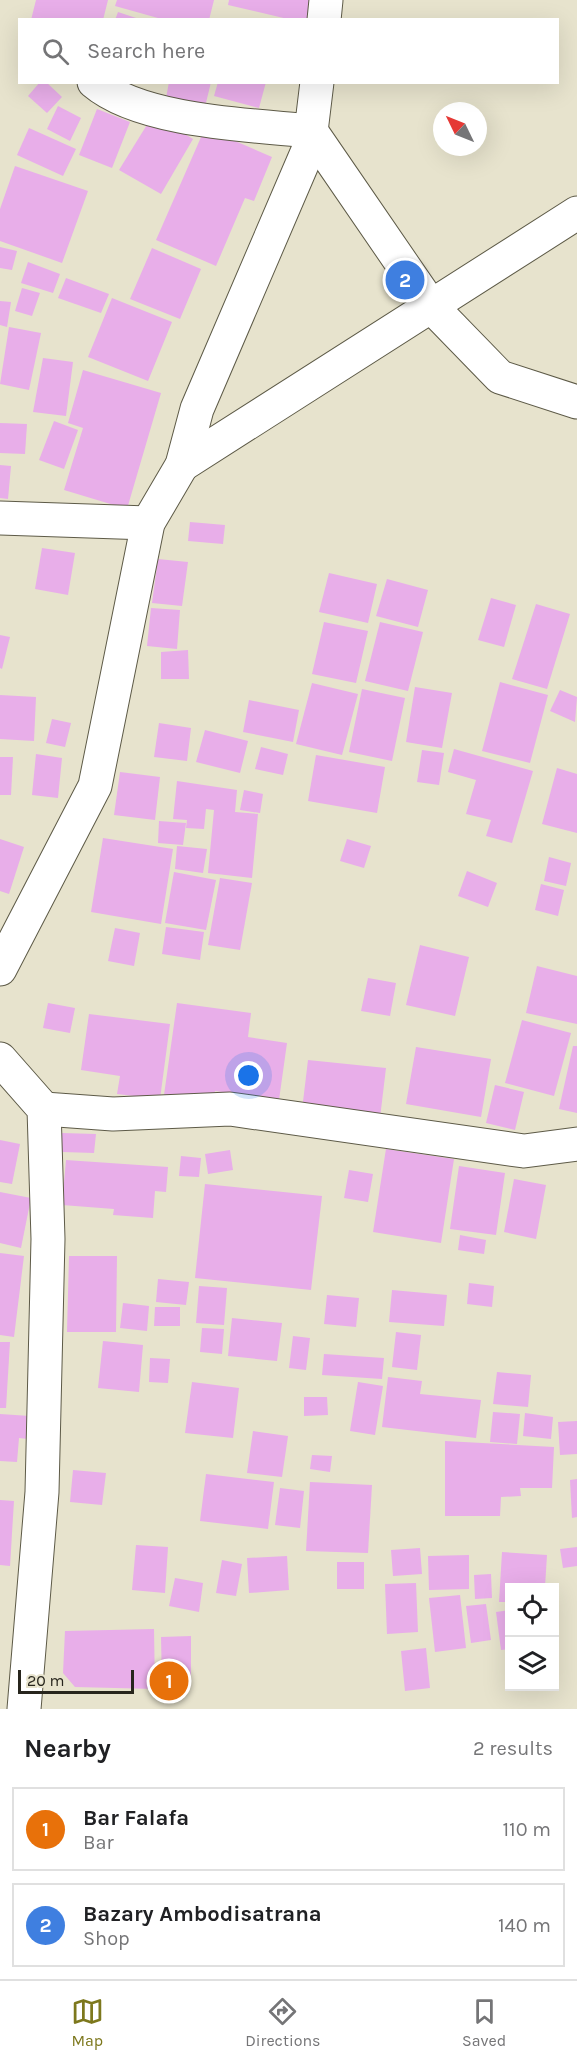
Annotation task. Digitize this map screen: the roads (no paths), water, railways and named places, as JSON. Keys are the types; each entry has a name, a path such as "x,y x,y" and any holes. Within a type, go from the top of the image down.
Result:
{"street":[{"path":"324,18 326,0"},
{"path":"96,84 105,92 160,112 231,123 311,131 431,306 500,377 577,402"},
{"path":"0,969 95,786 148,523 182,465 197,409 309,148 317,84"},
{"path":"182,465 577,213"},
{"path":"0,518 148,523"},
{"path":"0,1059 44,1109 48,1239 42,1492 24,1709"},
{"path":"44,1109 113,1114 230,1109 525,1150 577,1144"}],"place":[{"name":"Bazary Ambodisatrana","path":"405,280"},
{"name":"Bar Falafa","path":"169,1681"}]}
